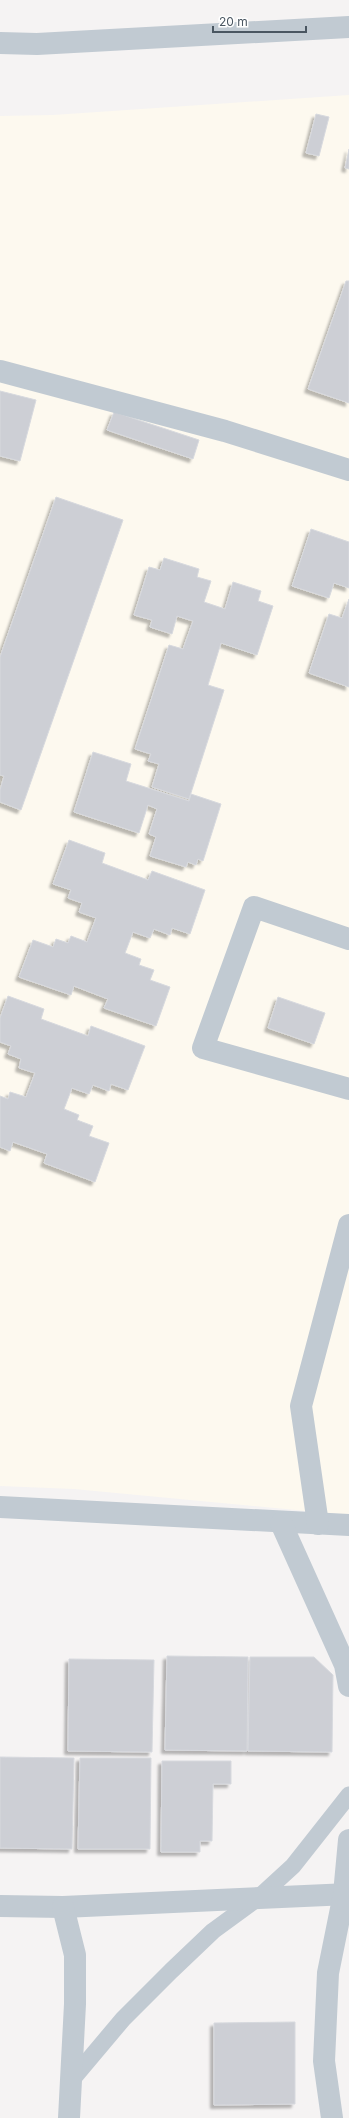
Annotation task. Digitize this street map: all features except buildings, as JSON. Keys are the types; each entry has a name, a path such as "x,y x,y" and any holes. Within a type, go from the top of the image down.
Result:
{"street":[{"path":"0,44 37,44 349,27"},
{"path":"0,371 225,431 349,470"},
{"path":"349,939 254,907 203,1048 349,1089"},
{"path":"318,1524 301,1406 349,1225"},
{"path":"0,1507 281,1523 349,1525"},
{"path":"281,1523 345,1665 349,1686"},
{"path":"332,2118 324,2061 328,1974 347,1894 349,1840"},
{"path":"0,1906 63,1907 347,1894"},
{"path":"63,1907 75,1955 75,2004 69,2118"}],"lane":[{"path":"70,2082 123,2019 171,1971 213,1931 258,1898 293,1866 349,1795"}],"shaded area":[{"path":"349,95 349,1515 74,1489 0,1486 0,116 53,115"}]}
